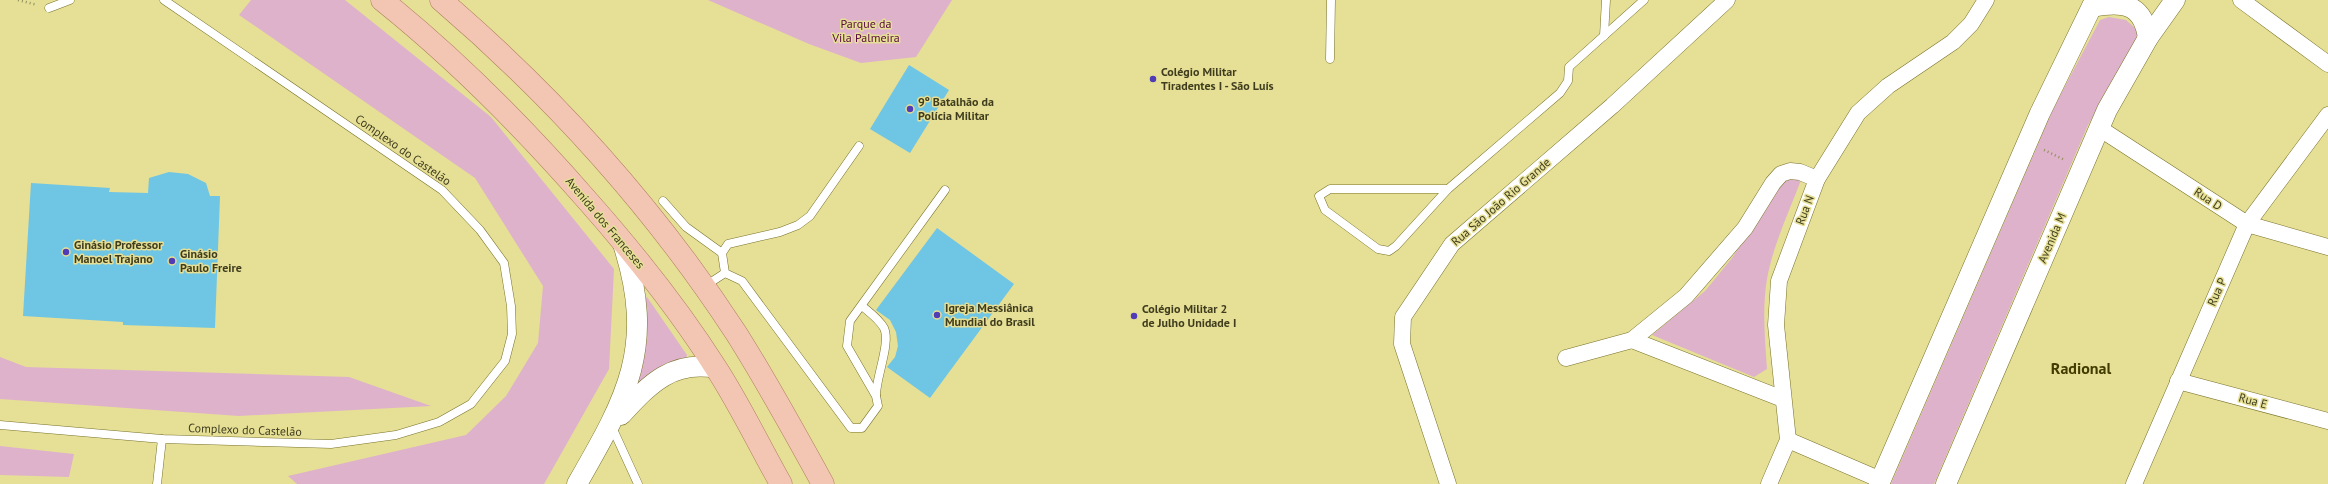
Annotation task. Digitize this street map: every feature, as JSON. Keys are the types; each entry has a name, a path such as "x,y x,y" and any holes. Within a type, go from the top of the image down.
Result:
{"main road":[{"name":"Avenida dos Franceses","path":"382,0 458,64 493,98 531,137 622,240 666,296 716,368 781,484"},
{"path":"441,0 521,74 603,160 653,220 704,287 756,365 823,484"}],"street":[{"name":"Rua São João Rio Grande","path":"1448,484 1402,344 1403,316 1452,244 1612,106 1727,0"},
{"name":"Rua N","path":"1788,440 1776,325 1779,281 1784,264 1817,179 1858,113 1888,86 1953,42 1971,24 1986,0"},
{"name":"Avenida M","path":"1946,484 2099,128 2148,38 2175,0"},
{"path":"2241,0 2328,64"},
{"path":"1769,484 1788,440 1880,482 2028,142 2093,3 2122,4 2134,9 2142,16 2146,24 2148,38"},
{"name":"Rua P","path":"2134,484 2247,224 2328,115"},
{"name":"Rua D","path":"2099,128 2247,224 2328,247"},
{"path":"1566,358 1632,340 1686,296 1714,266 1745,228 1773,183 1781,174 1790,171 1800,172 1817,179"},
{"path":"577,484 611,425 626,388 637,335 636,290 622,240"},
{"path":"1632,340 1783,399"},
{"path":"611,425 649,386 666,374 683,367 716,368"},
{"name":"Rua E","path":"2178,381 2328,422"}],"lane":[{"path":"49,8 70,0"},
{"name":"Complexo do Castelão","path":"0,424 162,439 331,444 396,435 432,424 471,404 505,361 512,334 511,306 504,263 480,230 442,190 164,0"},
{"path":"1330,59 1331,0"},
{"path":"1604,36 1606,0"},
{"path":"1448,189 1330,189 1319,196 1325,210 1378,249 1389,250 1396,246 1448,189 1560,93 1568,81 1569,67 1644,0"},
{"path":"725,273 722,253 725,247 732,242 780,232 798,225 810,216 860,146"},
{"path":"876,396 848,346 850,321 945,190"},
{"path":"663,201 686,227 722,253"},
{"path":"704,287 725,273"},
{"path":"725,273 742,281 851,428 862,428 878,406 876,381 886,343 884,328 862,306"},
{"path":"611,425 638,484"},
{"path":"157,484 162,439"}],"path":[{"path":"18,0 49,8"},
{"path":"2028,142 2082,169"}],"green space":[{"path":"251,0 345,0 491,117 614,269 609,369 544,484 297,484 288,476 466,435 506,396 538,343 543,286 475,178 239,15"},
{"name":"Parque da Vila Palmeira","path":"708,0 952,0 916,57 861,63 809,44"},
{"path":"2109,17 2126,20 2141,33 2088,125 1934,484 1891,484 2054,107 2100,20"},
{"path":"1783,180 1801,180 1777,241 1765,290 1764,313 1767,369 1754,377 1652,335 1705,291 1732,258"},
{"path":"647,297 687,355 686,358 635,385 645,298"},
{"path":"0,357 26,367 349,377 431,406 239,416 0,399"},
{"path":"0,446 74,454 69,477 0,475"}],"building":[{"name":"9º Batalhão da Polícia Militar","path":"909,65 949,90 910,153 870,129"},
{"path":"169,172 188,174 206,183 210,196 220,196 215,328 123,325 123,322 23,316 31,183 110,188 109,192 148,193 149,178"},
{"name":"Igreja Messiânica Mundial do Brasil","path":"937,228 1014,284 930,398 887,367 895,357 898,346 896,332 890,320 876,310"}],"place":[{"name":"Colégio Militar Tiradentes I - São Luís","path":"1153,79"},
{"name":"9º Batalhão da Polícia Militar","path":"910,109"},
{"name":"Ginásio Professor Manoel Trajano","path":"66,252"},
{"name":"Ginásio Paulo Freire","path":"172,261"},
{"name":"Igreja Messiânica Mundial do Brasil","path":"937,315"},
{"name":"Colégio Militar 2 de Julho Unidade I","path":"1134,316"}],"district":[{"name":"Radional","path":"2081,368"}]}
